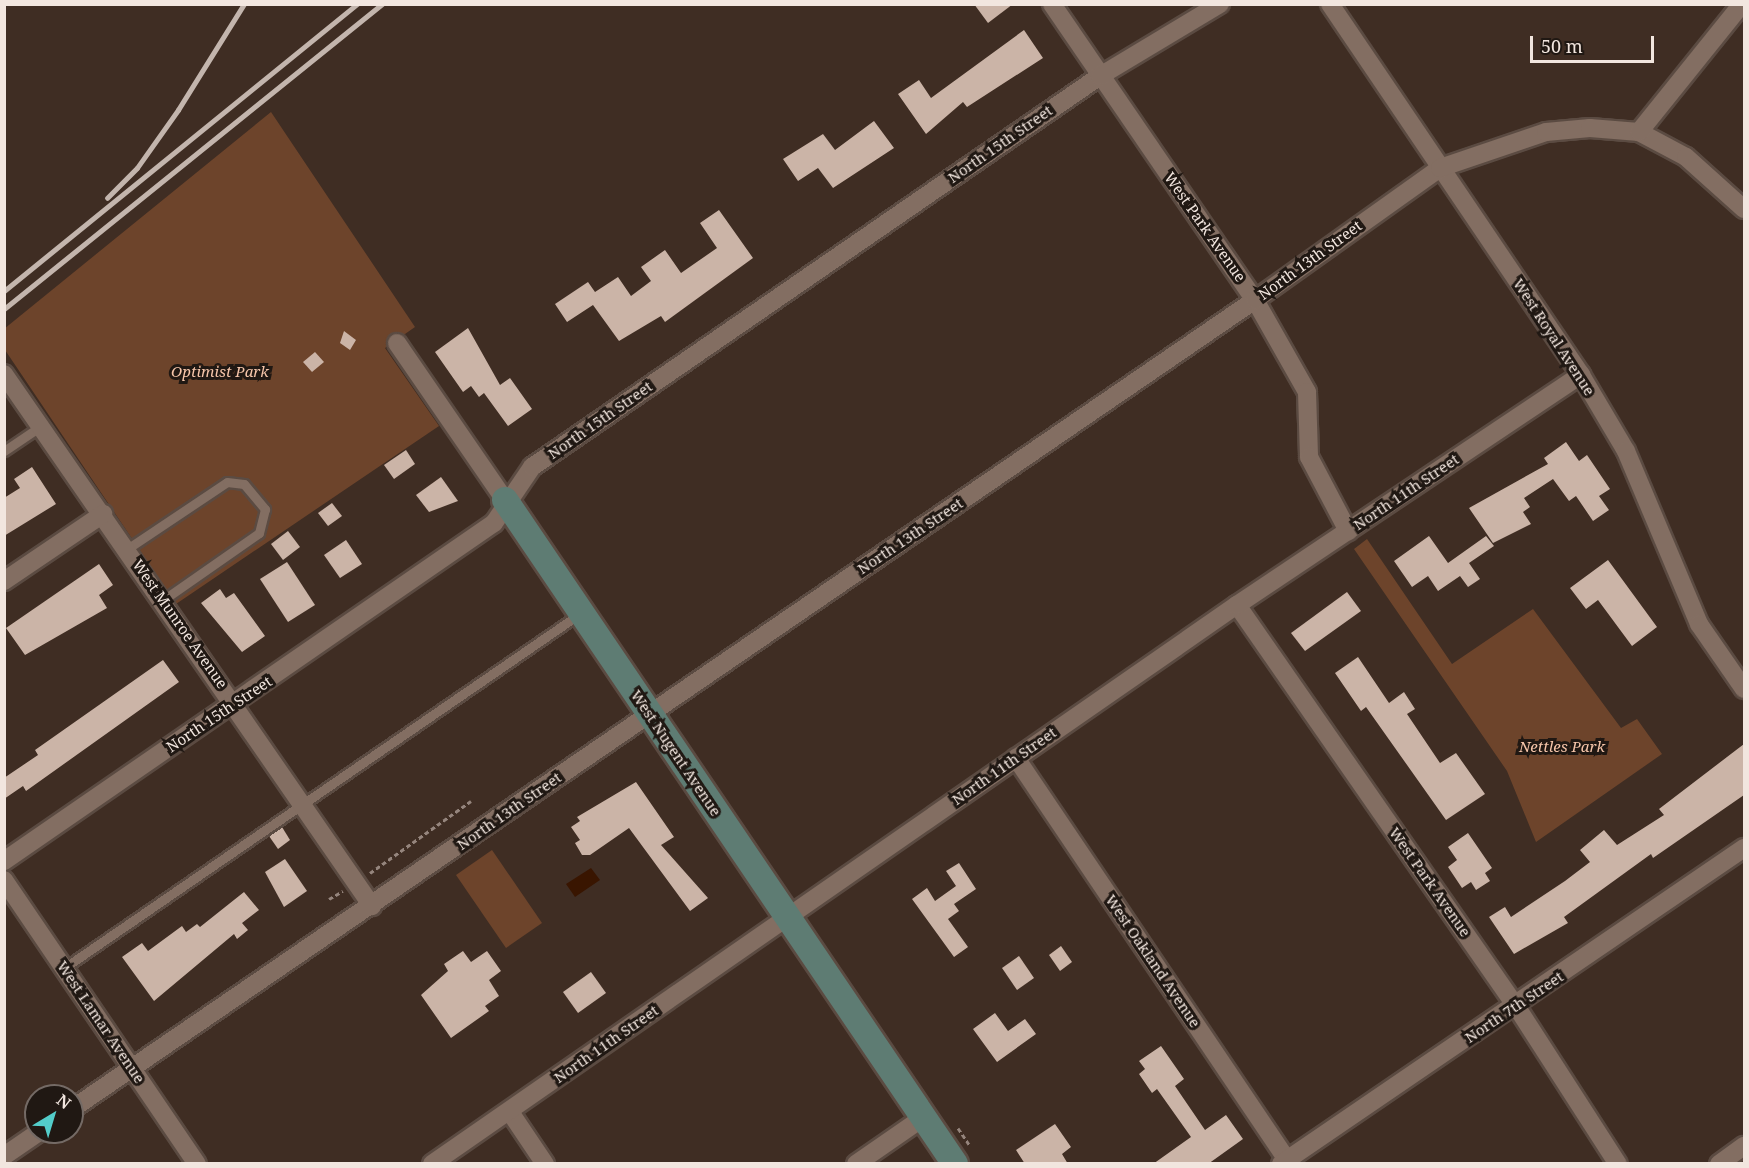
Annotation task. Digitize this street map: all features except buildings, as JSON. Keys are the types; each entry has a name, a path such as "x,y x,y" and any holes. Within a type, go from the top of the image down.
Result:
{"street":[{"name":"West Park Avenue","path":"1052,4 1255,300 1307,392 1309,457 1348,531"},
{"name":"North 15th Street","path":"4,861 235,704 494,523 505,500 532,467 1100,76 1220,4"},
{"name":"West Royal Avenue","path":"1330,4 1581,375 1626,451 1699,624 1744,689"},
{"path":"1742,4 1640,132 1686,158 1744,209"},
{"name":"North 13th Street","path":"84,1100 372,906 1255,300 1440,168 1546,132 1590,128 1640,132"},
{"name":"West Nugent Avenue","path":"397,343 955,1164"},
{"name":"West Munroe Avenue","path":"4,374 128,549 372,906"},
{"name":"North 11th Street","path":"432,1164 1237,605 1581,375"},
{"path":"4,582 103,514"},
{"name":"West Park Avenue","path":"1237,605 1516,1006 1618,1164"},
{"name":"West Oakland Avenue","path":"1016,758 1286,1162"},
{"name":"North 7th Street","path":"1286,1162 1744,848"},
{"name":"West Lamar Avenue","path":"4,880 197,1164"},
{"path":"510,1112 545,1164"},
{"path":"856,1164 924,1117"},
{"path":"4,1156 24,1142"},
{"path":"1719,1164 1744,1146"}],"lane":[{"path":"4,451 41,426"},
{"path":"128,549 227,482 244,484 265,509 259,533 163,600"},
{"path":"64,968 581,613"}],"path":[{"path":"366,876 471,801"},
{"path":"329,899 345,890"}],"green space":[{"name":"Optimist Park","path":"271,112 415,327 385,348 439,426 176,604 5,350 4,329"},
{"name":"Nettles Park","path":"1367,539 1452,664 1533,609 1621,728 1637,719 1662,754 1536,842 1507,771 1354,549"},
{"path":"492,850 542,923 506,948 456,875"}],"shaded area":[{"path":"591,868 600,880 575,897 566,884"}],"railway":[{"path":"107,198 137,168 178,110 244,4"},
{"path":"4,291 357,4"},
{"path":"4,309 382,4"}]}
